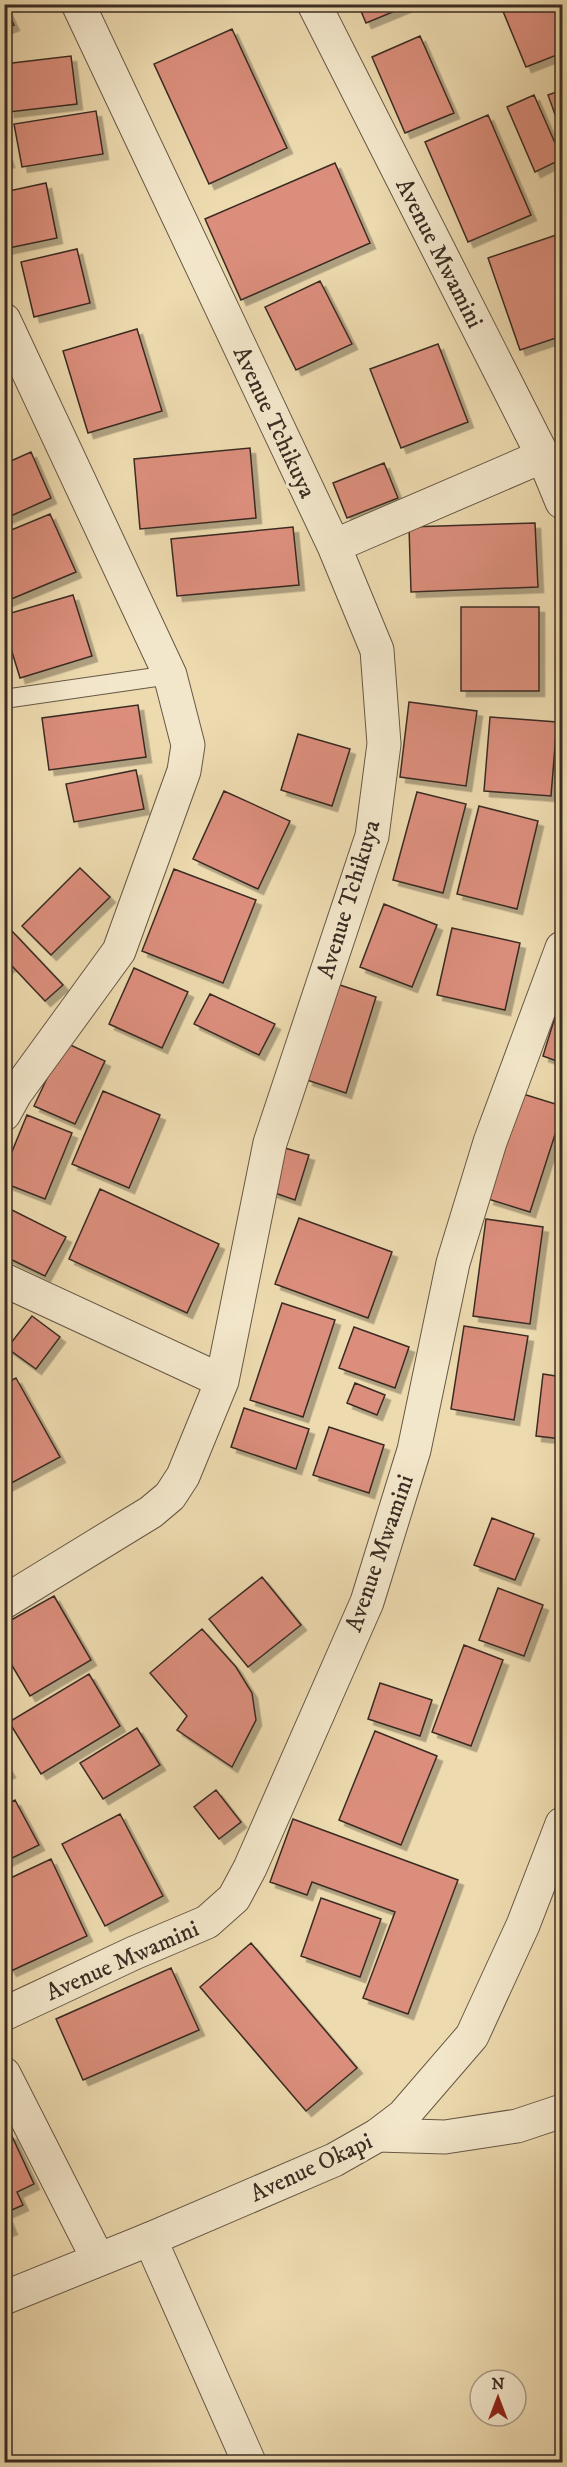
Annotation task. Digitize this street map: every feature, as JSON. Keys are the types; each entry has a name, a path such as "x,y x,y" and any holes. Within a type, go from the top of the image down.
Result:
{"street":[{"name":"Avenue Tchikuya","path":"4,1602 151,1512 170,1496 183,1476 222,1381 270,1143 372,836 384,744 377,650 334,546 78,4"},
{"name":"Avenue Mwamini","path":"314,4 543,456 562,502"},
{"path":"4,320 170,675 188,745 184,771 119,951 15,1094 4,1114"},
{"path":"334,546 543,456"},
{"name":"Avenue Mwamini","path":"4,2014 134,1953 207,1922 234,1898 250,1868 367,1602 414,1450 460,1241 490,1142 562,948"},
{"path":"4,1280 222,1381"},
{"name":"Avenue Okapi","path":"4,2298 150,2239 334,2160 378,2135 403,2116 472,2036 523,1925 562,1824"},
{"path":"4,2074 98,2259"},
{"path":"378,2135 445,2137 517,2126 562,2112"},
{"path":"150,2239 249,2463"}],"lane":[{"path":"4,699 170,675"}],"building":[{"path":"4,4 14,25 4,29"},
{"path":"358,4 412,4 366,23"},
{"path":"500,4 562,4 562,53 526,67"},
{"path":"232,29 287,148 209,184 154,64"},
{"path":"420,36 454,113 405,133 372,57"},
{"path":"71,56 77,104 9,112 4,64"},
{"path":"562,90 562,134 548,95"},
{"path":"534,95 562,159 535,172 507,107"},
{"path":"96,111 103,154 22,167 14,124"},
{"path":"488,115 531,215 468,242 425,142"},
{"path":"4,147 9,162 4,163"},
{"path":"335,163 370,243 241,300 205,219"},
{"path":"46,183 57,238 4,249 4,192"},
{"path":"562,233 562,336 520,350 488,258"},
{"path":"77,249 90,303 34,317 21,262"},
{"path":"320,281 352,344 296,370 265,307"},
{"path":"137,329 162,411 88,433 63,351"},
{"path":"438,344 468,422 401,448 370,369"},
{"path":"250,448 256,518 140,529 134,459"},
{"path":"31,452 51,498 4,519 4,464"},
{"path":"384,463 398,498 347,518 333,483"},
{"path":"50,514 76,572 4,602 4,533"},
{"path":"535,523 538,587 411,592 409,527"},
{"path":"293,527 299,585 177,596 171,539"},
{"path":"73,595 92,656 20,678 4,626 4,615"},
{"path":"461,607 539,607 539,691 461,691"},
{"path":"409,702 477,711 466,786 400,777"},
{"path":"138,705 146,757 49,770 42,718"},
{"path":"490,717 557,722 551,796 484,791"},
{"path":"298,734 350,749 332,806 281,790"},
{"path":"136,770 144,809 74,822 66,784"},
{"path":"224,791 290,821 258,889 193,859"},
{"path":"417,792 466,804 443,893 393,880"},
{"path":"479,806 538,821 517,909 457,894"},
{"path":"80,868 110,897 51,955 22,926"},
{"path":"174,869 256,900 223,983 142,951"},
{"path":"384,904 437,925 412,987 360,967"},
{"path":"452,928 520,943 505,1010 437,995"},
{"path":"11,930 63,985 45,1001 11,965 4,970 4,936"},
{"path":"134,968 188,992 162,1048 109,1024"},
{"path":"337,984 376,997 346,1093 307,1080"},
{"path":"210,994 275,1024 259,1055 194,1024"},
{"path":"562,994 562,1063 543,1056"},
{"path":"64,1042 105,1061 75,1124 34,1106"},
{"path":"103,1091 160,1115 129,1188 72,1164"},
{"path":"523,1094 562,1106 562,1113 530,1212 488,1199"},
{"path":"27,1115 72,1133 45,1199 4,1183 4,1171"},
{"path":"285,1148 309,1155 295,1200 272,1192"},
{"path":"100,1189 219,1244 187,1313 69,1259"},
{"path":"4,1206 66,1237 45,1276 4,1256"},
{"path":"299,1218 392,1252 368,1318 275,1284"},
{"path":"486,1219 543,1227 530,1324 473,1316"},
{"path":"282,1303 335,1320 303,1417 250,1400"},
{"path":"32,1316 60,1337 36,1369 7,1348"},
{"path":"464,1326 528,1336 514,1420 451,1409"},
{"path":"354,1327 409,1347 395,1388 339,1368"},
{"path":"543,1374 562,1377 562,1439 536,1436"},
{"path":"16,1378 60,1457 4,1487 4,1384"},
{"path":"355,1383 385,1395 377,1415 347,1403"},
{"path":"244,1408 309,1429 296,1469 231,1447"},
{"path":"329,1427 384,1445 369,1493 313,1475"},
{"path":"492,1518 534,1534 515,1580 474,1565"},
{"path":"262,1577 301,1625 248,1667 209,1619"},
{"path":"498,1588 543,1605 524,1656 479,1640"},
{"path":"54,1596 91,1660 30,1696 4,1652 4,1624"},
{"path":"202,1629 236,1667 252,1693 256,1720 232,1767 177,1730 187,1716 150,1673"},
{"path":"464,1645 503,1660 471,1746 432,1732"},
{"path":"89,1674 120,1726 41,1774 9,1722"},
{"path":"380,1683 432,1700 420,1736 368,1719"},
{"path":"137,1728 160,1765 103,1799 80,1763"},
{"path":"375,1731 437,1756 401,1845 339,1820"},
{"path":"4,1762 10,1772 4,1775"},
{"path":"216,1790 241,1822 219,1839 194,1807"},
{"path":"15,1800 39,1845 4,1862 4,1806"},
{"path":"120,1814 163,1896 105,1926 62,1844"},
{"path":"293,1819 458,1880 408,2014 363,1998 395,1912 312,1882 307,1895 270,1882"},
{"path":"51,1859 87,1936 11,1971 4,1958 4,1881"},
{"path":"321,1898 381,1919 360,1977 301,1956"},
{"path":"251,1943 357,2068 306,2111 200,1987"},
{"path":"171,1968 199,2030 83,2080 56,2019"},
{"path":"11,2134 34,2184 17,2192 23,2205 5,2213 12,2229 4,2232 4,2137"}]}
